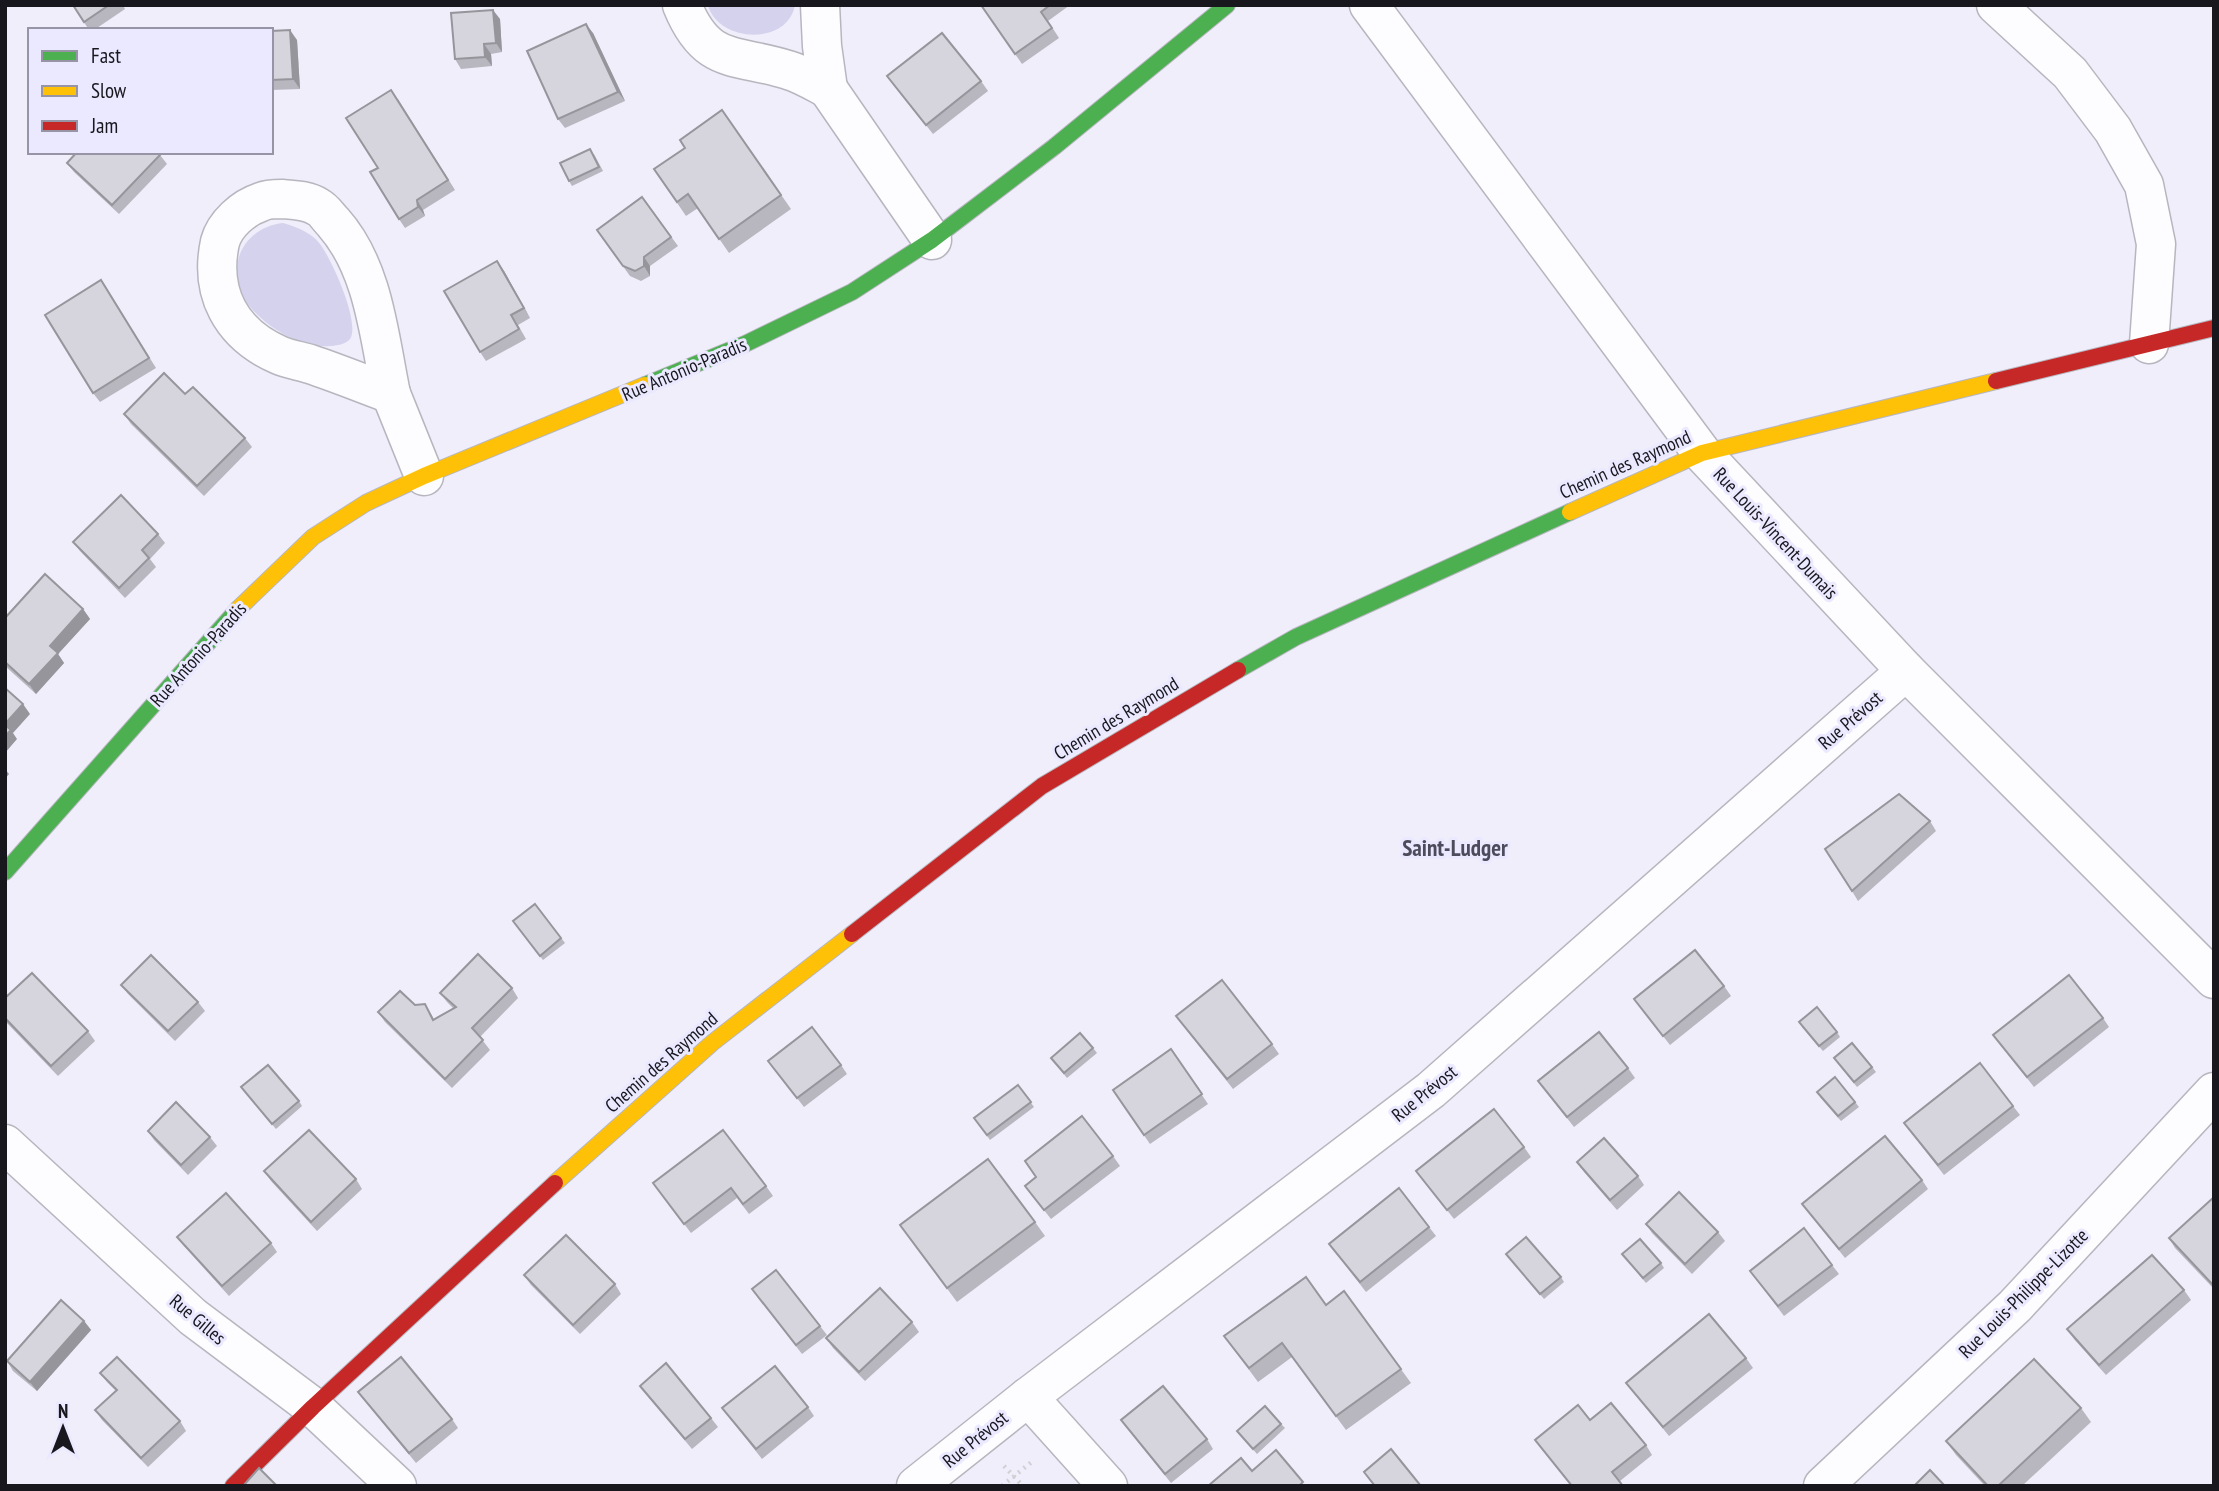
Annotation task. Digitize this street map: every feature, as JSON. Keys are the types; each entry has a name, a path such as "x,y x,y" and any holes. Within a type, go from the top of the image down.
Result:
{"street":[{"path":"682,5 691,26 706,44 725,56 790,70 828,89"},
{"path":"820,5 828,89 932,240"},
{"name":"Rue Antonio-Paradis","path":"5,872 228,618 313,537 366,503 424,476 745,344 852,292 932,240 1054,147 1227,5"},
{"name":"Rue Louis-Vincent-Dumais","path":"1369,5 1702,453 1906,670 2214,979"},
{"path":"1996,5 2070,73 2113,130 2144,185 2157,244 2149,344"},
{"path":"390,394 278,355 236,326 225,309 217,264 221,238 236,216 261,201 282,199 302,201 320,208 337,226 364,277 374,306 390,394 424,476"},
{"name":"Chemin des Raymond","path":"233,1486 500,1232 712,1043 1042,786 1161,714 1296,637 1702,453 2214,328"},
{"name":"Rue Prévost","path":"916,1486 1028,1397 1431,1090 1906,670"},
{"name":"Rue Louis-Philippe-Lizotte","path":"1823,1486 2015,1306 2214,1093"},
{"name":"Rue Gilles","path":"5,1144 194,1317 313,1407 397,1486"},
{"path":"1028,1397 1108,1486"}],"shaded area":[{"path":"708,5 795,5 789,19 779,28 752,35 724,27 714,17"},
{"path":"283,223 312,236 331,262 351,319 352,331 346,342 335,346 317,346 290,338 254,311 239,289 238,263 244,246 264,228"}],"building":[{"path":"73,5 109,5 84,22"},
{"path":"981,5 1050,5 1041,12 1052,28 1015,54"},
{"path":"493,10 496,43 484,44 485,57 455,59 451,13"},
{"path":"586,24 618,92 558,119 527,51"},
{"path":"290,30 293,79 273,80 273,31"},
{"path":"942,33 981,81 926,125 887,76"},
{"path":"391,90 448,180 417,200 418,207 399,219 370,172 378,168 346,118"},
{"path":"722,110 781,195 719,239 688,194 677,202 654,169 685,148 680,140"},
{"path":"590,149 599,167 569,181 560,163"},
{"path":"75,154 160,155 112,205 67,163"},
{"path":"642,197 671,237 644,257 644,266 635,271 623,266 597,230"},
{"path":"497,261 524,308 511,315 519,329 480,352 444,291"},
{"path":"101,280 149,358 93,393 45,315"},
{"path":"164,373 185,394 193,387 245,438 197,486 124,414"},
{"path":"121,495 158,534 142,550 149,558 119,588 73,542"},
{"path":"45,574 83,609 50,646 58,653 29,684 5,662 5,618"},
{"path":"5,688 23,704 5,724"},
{"path":"5,725 11,730 5,736"},
{"path":"1899,794 1930,821 1852,891 1825,849"},
{"path":"535,904 561,938 540,956 513,921"},
{"path":"1695,950 1724,986 1663,1036 1634,999"},
{"path":"478,954 512,988 472,1028 483,1040 445,1079 378,1012 400,991 415,1005 425,1004 433,1020 456,1007 440,993"},
{"path":"151,955 198,1002 168,1031 121,985"},
{"path":"32,973 88,1031 51,1066 5,1018 5,998"},
{"path":"2069,975 2103,1018 2027,1077 1993,1035"},
{"path":"1222,980 1272,1044 1227,1079 1176,1016"},
{"path":"1817,1007 1837,1032 1819,1046 1799,1022"},
{"path":"812,1027 841,1065 797,1098 768,1061"},
{"path":"1599,1032 1628,1068 1567,1117 1538,1081"},
{"path":"1080,1033 1093,1048 1064,1073 1051,1058"},
{"path":"1852,1043 1872,1067 1854,1082 1834,1058"},
{"path":"1171,1049 1202,1094 1144,1135 1113,1090"},
{"path":"1980,1063 2013,1106 1938,1165 1904,1123"},
{"path":"268,1065 299,1101 272,1124 241,1087"},
{"path":"1835,1077 1855,1102 1838,1116 1817,1092"},
{"path":"1018,1085 1031,1102 987,1135 974,1118"},
{"path":"176,1102 210,1137 181,1165 148,1131"},
{"path":"1494,1109 1524,1147 1447,1210 1416,1171"},
{"path":"1082,1116 1113,1156 1044,1210 1025,1186 1036,1177 1025,1161"},
{"path":"309,1130 356,1179 311,1222 264,1171"},
{"path":"723,1130 766,1186 743,1204 731,1188 684,1224 653,1183"},
{"path":"1885,1136 1922,1180 1839,1249 1802,1204"},
{"path":"1604,1138 1638,1176 1610,1200 1577,1162"},
{"path":"988,1159 1035,1222 947,1288 900,1225"},
{"path":"1399,1188 1429,1227 1360,1282 1329,1244"},
{"path":"1679,1192 1718,1232 1685,1264 1646,1224"},
{"path":"226,1193 271,1243 222,1286 177,1237"},
{"path":"2214,1197 2214,1286 2169,1238"},
{"path":"1804,1228 1832,1265 1778,1306 1750,1271"},
{"path":"566,1235 615,1284 573,1325 524,1275"},
{"path":"1526,1237 1561,1277 1540,1294 1506,1254"},
{"path":"1640,1239 1661,1263 1643,1278 1622,1254"},
{"path":"2152,1255 2184,1290 2099,1365 2067,1329"},
{"path":"776,1270 820,1326 796,1345 752,1289"},
{"path":"1306,1277 1326,1305 1344,1291 1401,1369 1336,1416 1282,1343 1249,1368 1224,1336"},
{"path":"880,1288 912,1322 859,1372 826,1338"},
{"path":"61,1300 84,1321 30,1382 7,1361"},
{"path":"1709,1314 1746,1358 1663,1427 1626,1383"},
{"path":"117,1357 180,1421 141,1458 95,1410 117,1390 100,1373"},
{"path":"401,1357 452,1419 409,1453 358,1392"},
{"path":"2034,1359 2081,1408 1998,1486 1988,1486 1946,1441"},
{"path":"666,1363 711,1418 685,1439 640,1386"},
{"path":"775,1366 808,1407 756,1449 722,1408"},
{"path":"1163,1386 1207,1439 1165,1474 1121,1420"},
{"path":"1611,1403 1646,1445 1612,1472 1623,1486 1572,1486 1535,1440 1578,1405 1590,1420"},
{"path":"1265,1406 1281,1424 1253,1449 1237,1431"},
{"path":"1391,1449 1421,1486 1375,1486 1364,1472"},
{"path":"1276,1450 1303,1482 1299,1486 1208,1486 1241,1458 1252,1471"},
{"path":"259,1468 277,1486 243,1486"},
{"path":"1930,1470 1945,1486 1914,1486"}],"traffic: fast":[{"path":"645,385 745,344 852,292 932,240 1054,147 1227,5"},
{"path":"1238,670 1296,637 1570,512"},
{"path":"5,872 238,609"}],"traffic: slow":[{"path":"1570,512 1702,453 1996,381"},
{"path":"238,609 313,537 366,503 424,476 645,385"},
{"path":"555,1183 712,1043 852,934"}],"traffic: jam":[{"path":"1996,381 2214,328"},
{"path":"852,934 1042,786 1238,670"},
{"path":"233,1486 313,1407 555,1183"}],"district":[{"name":"Saint-Ludger","path":"1455,847"}]}
